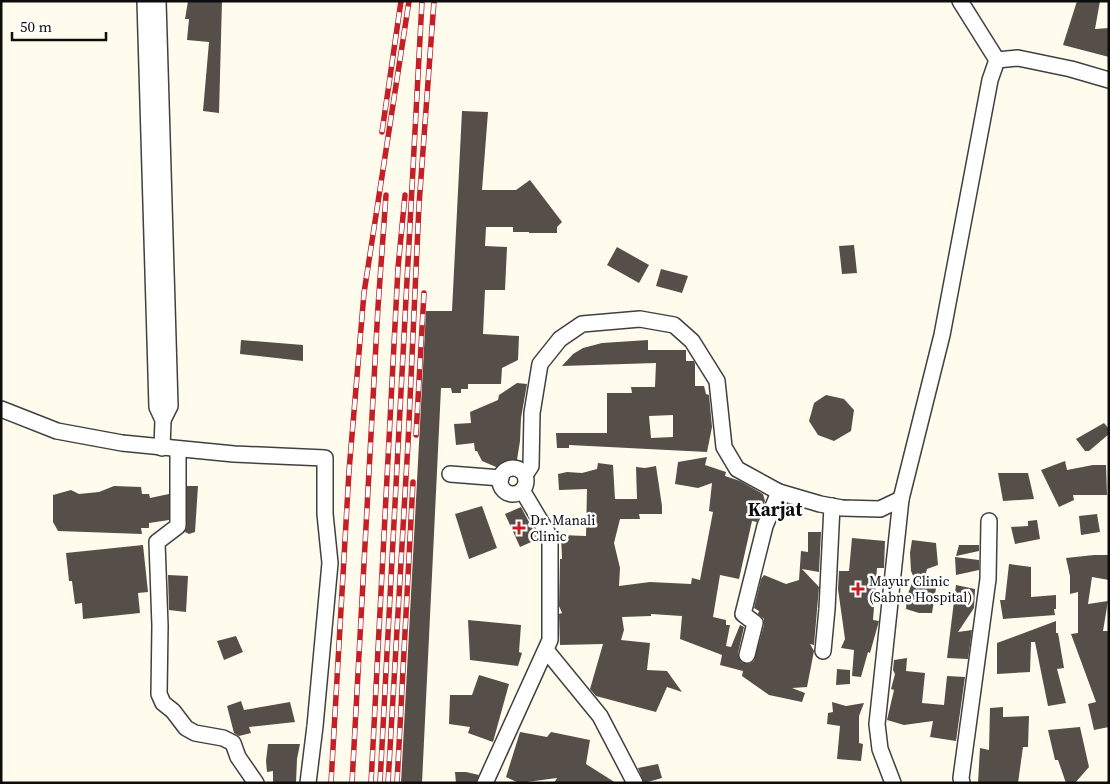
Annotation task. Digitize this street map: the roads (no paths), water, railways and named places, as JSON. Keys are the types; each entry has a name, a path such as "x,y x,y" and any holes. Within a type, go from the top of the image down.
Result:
{"street":[{"path":"145,1 157,407 163,420"},
{"path":"158,1 170,406 163,420 162,448"},
{"path":"960,1 997,60"},
{"path":"997,60 1018,58 1071,69 1109,80"},
{"path":"893,783 880,749 877,724 901,499 942,335 990,80 997,60"},
{"path":"525,474 514,468 506,470 501,478 501,486 507,492 515,494 522,490 526,483 525,474 531,466 532,413 540,364 560,338 582,324 640,320 674,325 692,341 717,381 724,447 737,469 779,492 832,506 880,509 901,499"},
{"path":"1,409 57,432 122,443 234,454 325,458 325,514 330,563 308,783"},
{"path":"178,449 178,526 157,542 160,626 159,694 163,703 173,711 186,728 195,733 223,738 233,743 238,757 256,783"},
{"path":"450,474 501,478"},
{"path":"485,783 550,640 550,537 522,490"},
{"path":"748,655 755,623 743,614 765,526 779,492"},
{"path":"822,651 828,609 832,506"},
{"path":"962,783 961,778 988,579 989,521"},
{"path":"546,650 600,716 635,783"}],"railway":[{"path":"382,132 401,1"},
{"path":"331,783 349,471 364,293 409,1"},
{"path":"380,783 422,1"},
{"path":"388,783 408,443 419,205 434,1"},
{"path":"352,783 378,307 386,195"},
{"path":"371,783 398,268 405,195"},
{"path":"416,435 424,293"},
{"path":"397,783 413,482"}],"place":[{"name":"Dr. Manali Clinic","path":"519,528"},
{"name":"Mayur Clinic (Sabne Hospital)","path":"858,589"}],"district":[{"name":"Karjat","path":"775,509"}]}
